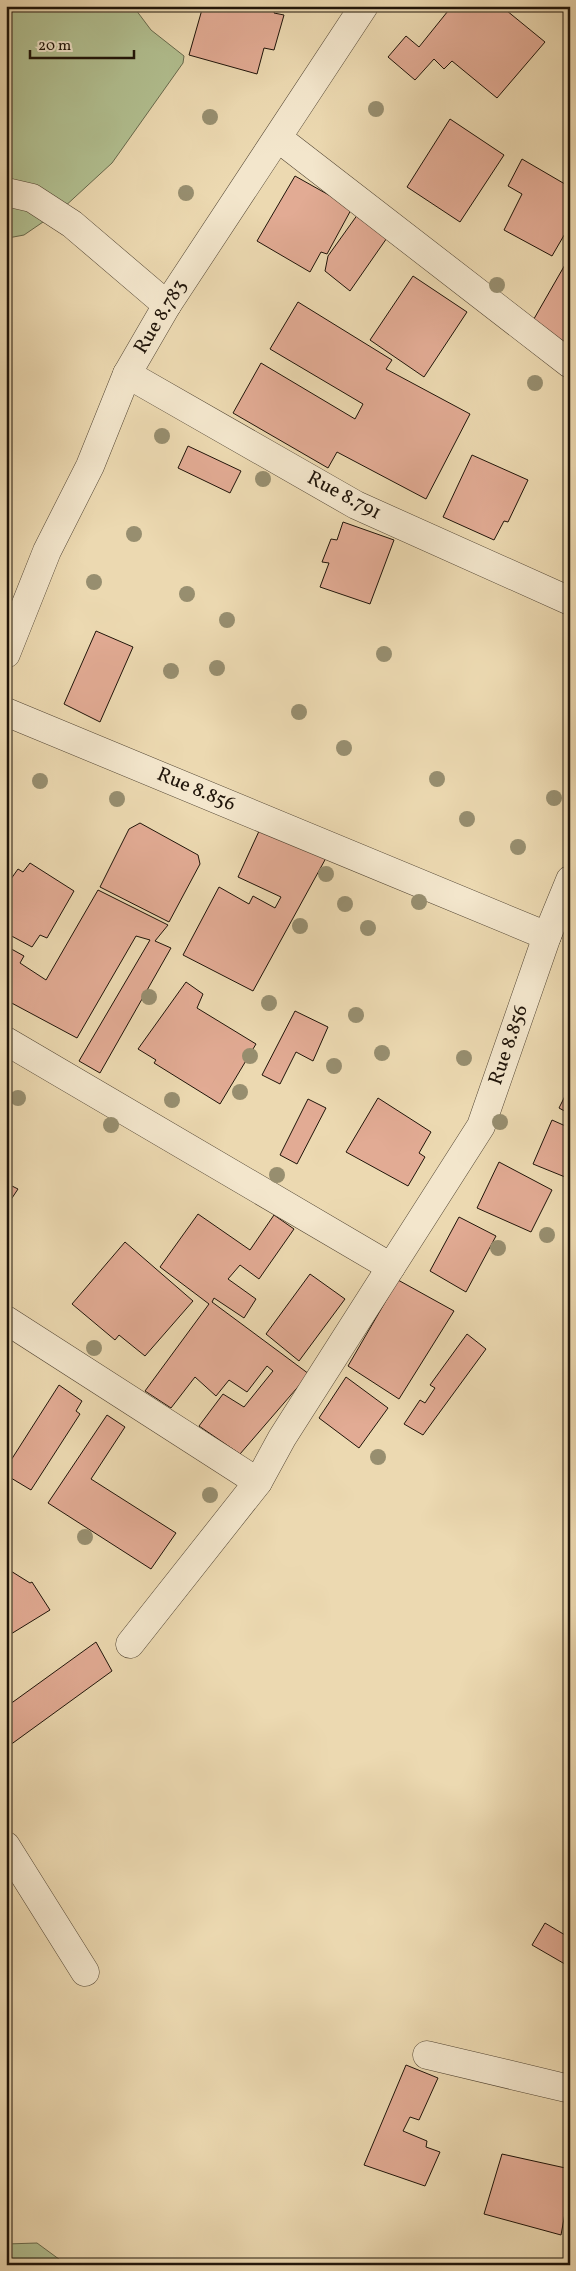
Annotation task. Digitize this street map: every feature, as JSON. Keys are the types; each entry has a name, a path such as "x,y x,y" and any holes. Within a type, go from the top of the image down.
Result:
{"street":[{"name":"Rue 8.783","path":"6,654 47,551 90,466 127,374 167,304 364,6"},
{"path":"278,138 570,364"},
{"path":"6,192 32,198 72,224 167,304"},
{"name":"Rue 8.791","path":"127,374 356,505 570,601"},
{"name":"Rue 8.856","path":"6,712 547,936 481,1126 282,1438 258,1482 130,1644"},
{"path":"547,936 570,880"},
{"path":"6,1041 391,1267"},
{"path":"6,1320 258,1482"},
{"path":"6,1846 85,1972"},
{"path":"427,2055 570,2089"}],"green space":[{"path":"6,6 133,6 151,30 184,56 183,63 112,163 62,209 24,235 8,238"},
{"path":"37,2243 67,2265 6,2265 6,2244"}],"building":[{"path":"203,6 276,6 274,13 284,15 274,50 264,48 257,74 189,55"},
{"path":"452,6 501,6 545,42 497,98 452,61 444,69 434,59 415,80 388,57 406,36 419,47"},
{"path":"450,119 504,155 460,222 407,187"},
{"path":"522,159 570,187 570,225 552,256 504,230 522,194 508,186"},
{"path":"295,176 352,208 327,254 321,252 310,272 257,241"},
{"path":"358,214 389,235 350,291 325,271 328,256"},
{"path":"570,256 570,333 565,342 531,324"},
{"path":"413,276 467,312 424,377 370,340"},
{"path":"298,302 392,360 386,369 470,414 426,499 337,452 328,468 233,413 261,363 355,419 363,404 270,349"},
{"path":"188,446 241,471 230,493 178,468"},
{"path":"472,455 528,480 508,522 504,521 494,540 443,517"},
{"path":"343,522 394,540 370,604 320,587 329,563 322,562 331,539 337,540"},
{"path":"96,631 133,647 100,722 64,704"},
{"path":"140,823 198,855 200,864 169,922 100,887 129,829"},
{"path":"260,829 326,858 253,991 183,955 219,887 249,904 253,896 275,908 281,897 238,877"},
{"path":"30,863 74,891 47,938 40,935 32,947 6,933 6,886 18,869 23,872"},
{"path":"98,890 168,925 155,941 171,948 100,1073 79,1061 150,940 136,936 77,1038 6,1000 6,946 24,956 20,963 46,980"},
{"path":"186,982 203,994 197,1008 256,1044 220,1104 154,1063 156,1060 138,1049"},
{"path":"295,1011 328,1027 313,1061 296,1052 280,1084 262,1075"},
{"path":"570,1086 570,1114 559,1108"},
{"path":"378,1098 431,1132 419,1153 425,1157 408,1186 346,1152"},
{"path":"308,1099 326,1108 297,1164 280,1155"},
{"path":"552,1120 570,1128 570,1179 533,1164"},
{"path":"499,1162 552,1190 531,1232 477,1208"},
{"path":"6,1183 18,1189 6,1207"},
{"path":"198,1214 250,1250 274,1215 294,1229 259,1279 240,1265 228,1279 256,1299 244,1318 214,1298 212,1302 309,1374 240,1454 199,1426 223,1394 244,1407 273,1371 267,1366 247,1392 229,1380 216,1396 195,1377 171,1408 145,1391 209,1304 160,1267"},
{"path":"459,1217 496,1236 466,1292 430,1271"},
{"path":"125,1242 193,1301 145,1356 119,1335 115,1340 72,1304"},
{"path":"310,1274 345,1299 299,1361 266,1334"},
{"path":"398,1280 454,1311 399,1399 348,1366"},
{"path":"467,1334 486,1349 423,1435 404,1424 420,1400 425,1403 435,1388 430,1385"},
{"path":"346,1377 388,1408 359,1448 319,1418"},
{"path":"59,1385 82,1401 76,1411 80,1414 31,1490 6,1475 6,1468"},
{"path":"107,1415 125,1427 91,1479 176,1533 151,1569 48,1503"},
{"path":"6,1568 30,1583 32,1582 50,1610 6,1637"},
{"path":"96,1642 112,1671 6,1748 6,1707"},
{"path":"545,1923 570,1938 570,1967 532,1945"},
{"path":"406,2065 438,2078 419,2120 410,2117 403,2131 427,2141 426,2147 440,2152 425,2186 364,2165"},
{"path":"502,2154 570,2169 570,2186 561,2235 484,2214"}]}
